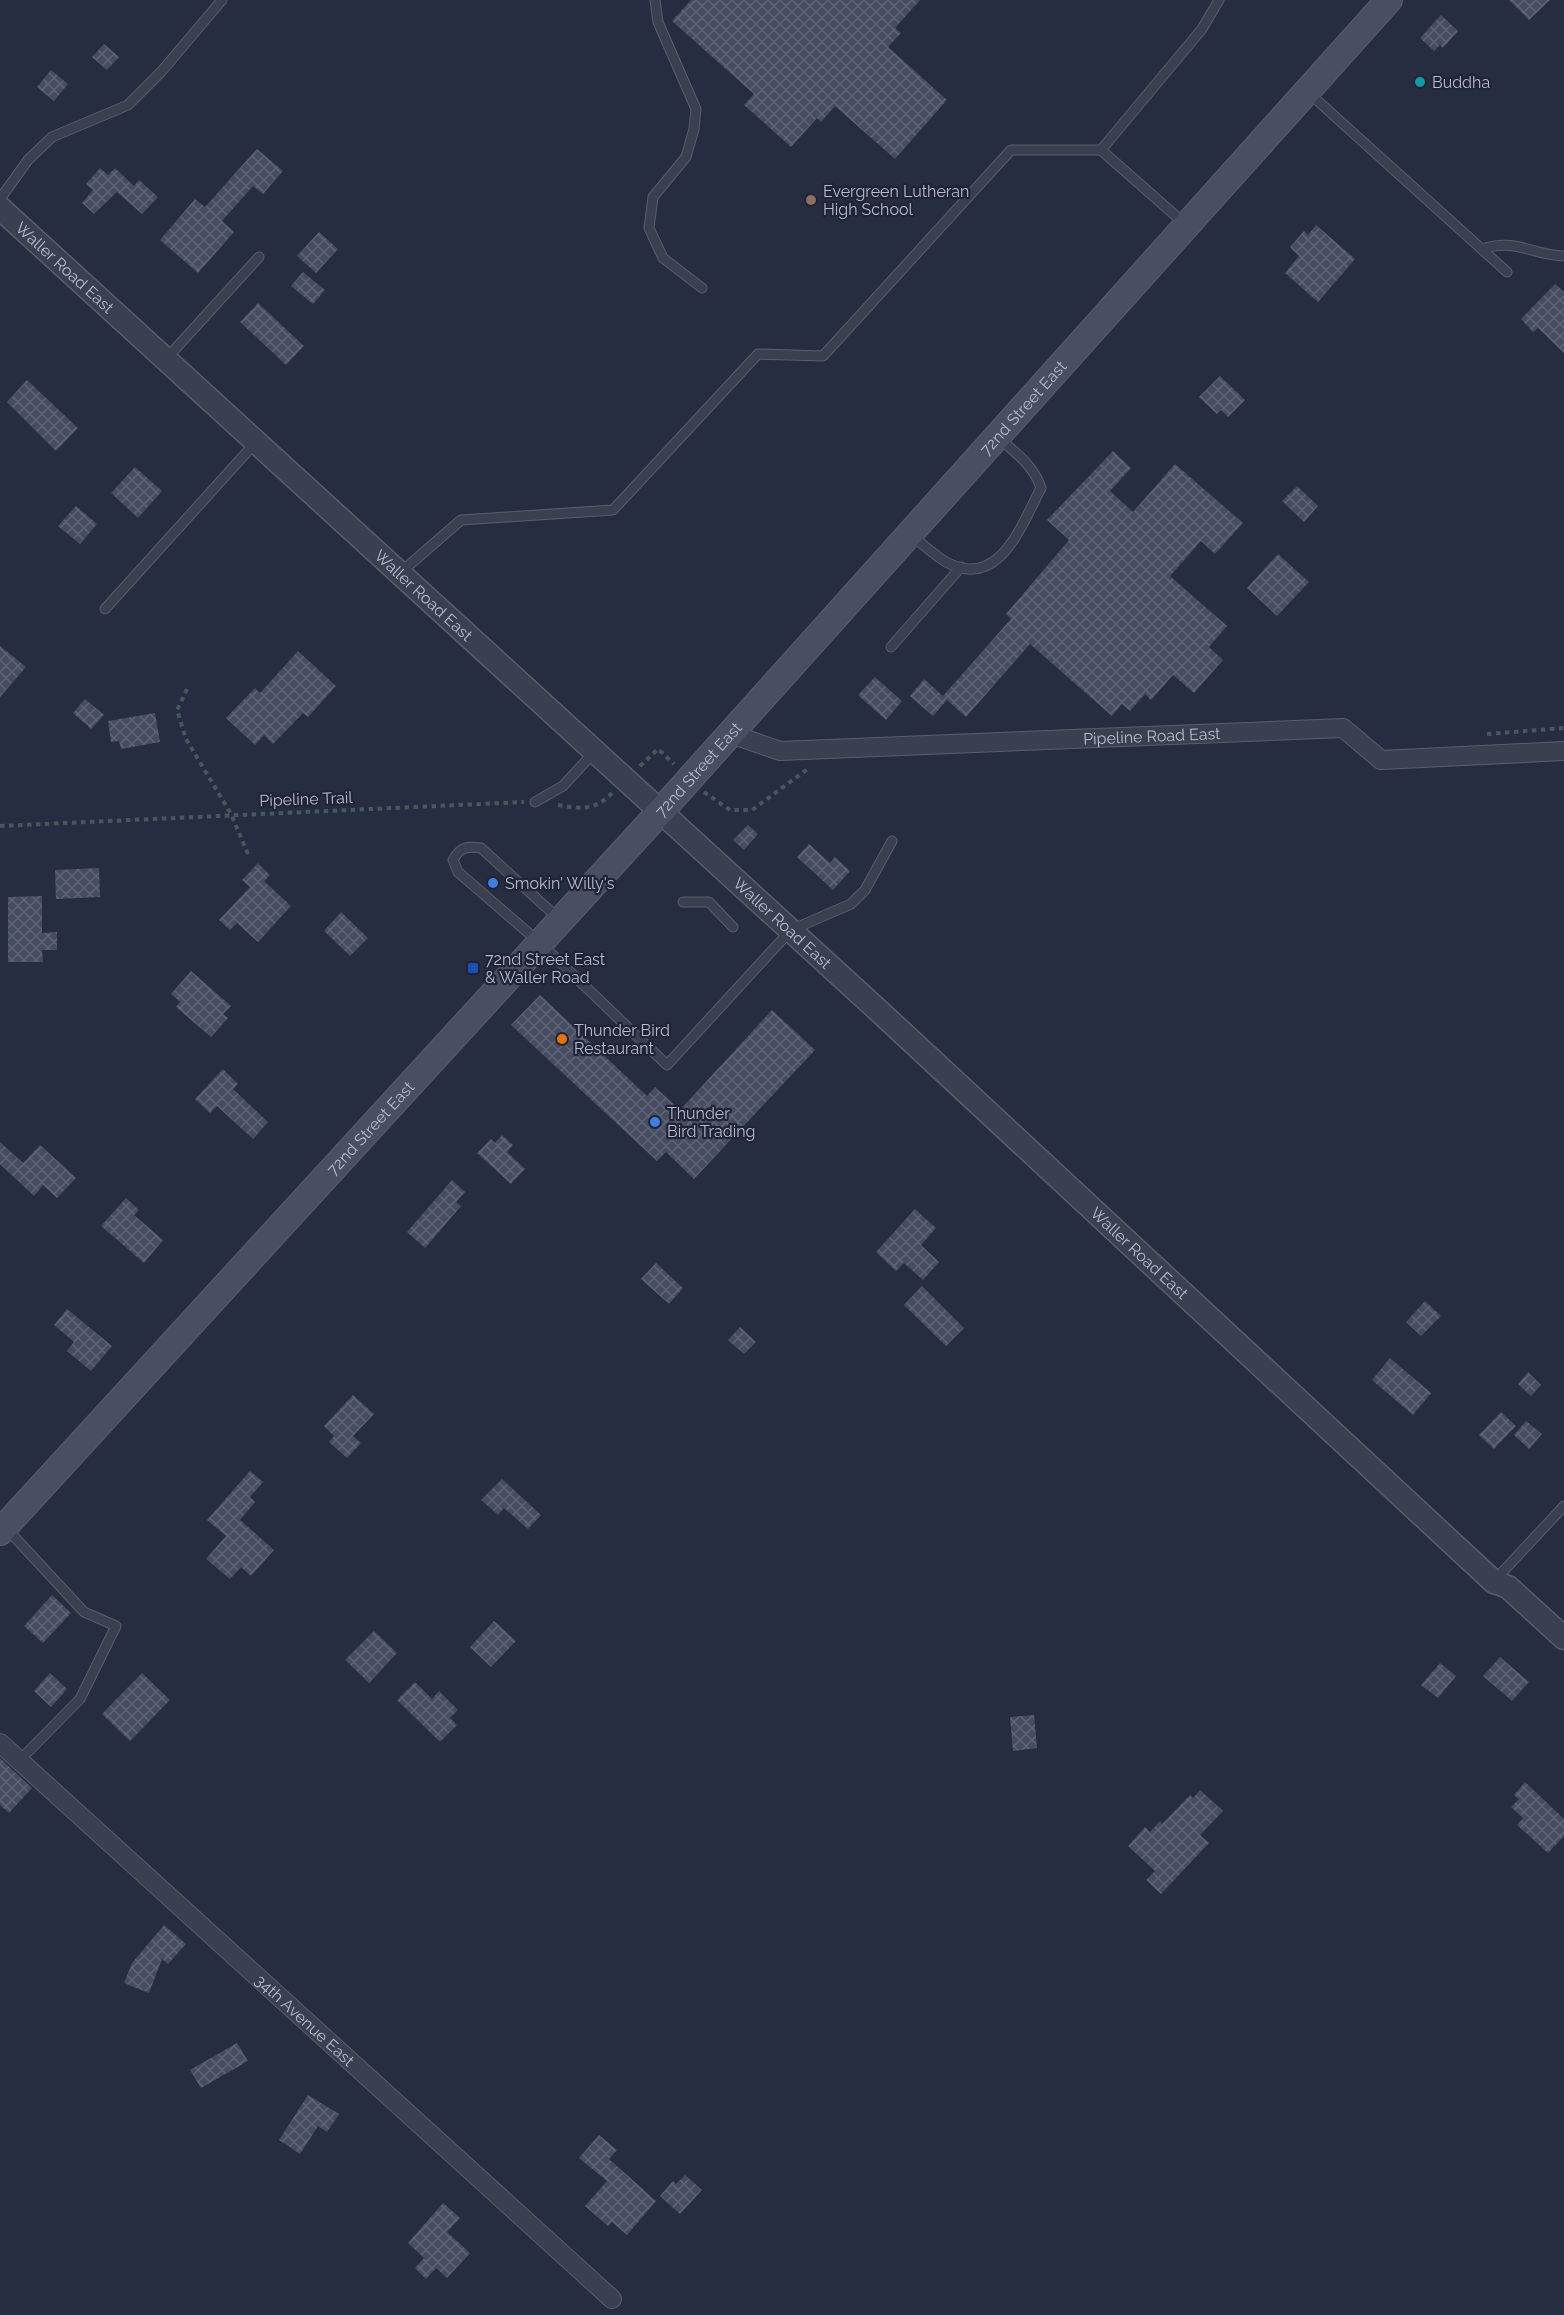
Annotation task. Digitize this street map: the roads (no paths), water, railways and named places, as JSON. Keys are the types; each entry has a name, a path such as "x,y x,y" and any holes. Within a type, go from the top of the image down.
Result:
{"main road":[{"name":"72nd Street East","path":"2,1529 731,734 1389,0"}],"street":[{"name":"Waller Road East","path":"0,208 791,930 1494,1582 1508,1587 1564,1638"},
{"name":"Pipeline Road East","path":"731,734 780,751 1343,728 1381,760 1564,751"},
{"name":"34th Avenue East","path":"0,1743 612,2299"}],"lane":[{"path":"0,199 28,160 52,137 128,105 161,72 222,0"},
{"path":"655,0 658,22 696,109 686,157 653,197 649,228 663,258 702,288"},
{"path":"1101,150 1202,29 1219,0"},
{"path":"1307,92 1507,272"},
{"path":"400,573 461,520 613,510 759,354 824,356 1011,150 1101,150 1187,226"},
{"path":"1482,249 1499,244 1512,244 1564,256"},
{"path":"166,359 259,257"},
{"path":"909,534 946,562 977,570 988,567 1012,543 1041,488 1037,475 1028,463 997,436"},
{"path":"105,609 256,442"},
{"path":"891,647 961,567"},
{"path":"536,802 563,786 595,751"},
{"path":"561,920 481,848 467,846 457,851 453,860 458,872 540,943 668,1065 791,930 851,904 865,890 892,841"},
{"path":"683,902 709,902 733,927"},
{"path":"1494,1582 1564,1506"},
{"path":"2,1529 84,1612 116,1626 80,1699 20,1760"}],"place":[{"name":"Buddha","path":"1420,82"},
{"name":"Evergreen Lutheran High School","path":"811,200"},
{"name":"Smokin' Willy's","path":"493,883"},
{"name":"72nd Street East & Waller Road","path":"473,968"},
{"name":"Thunder Bird Restaurant","path":"562,1039"},
{"name":"Thunder Bird Trading","path":"655,1122"}]}
